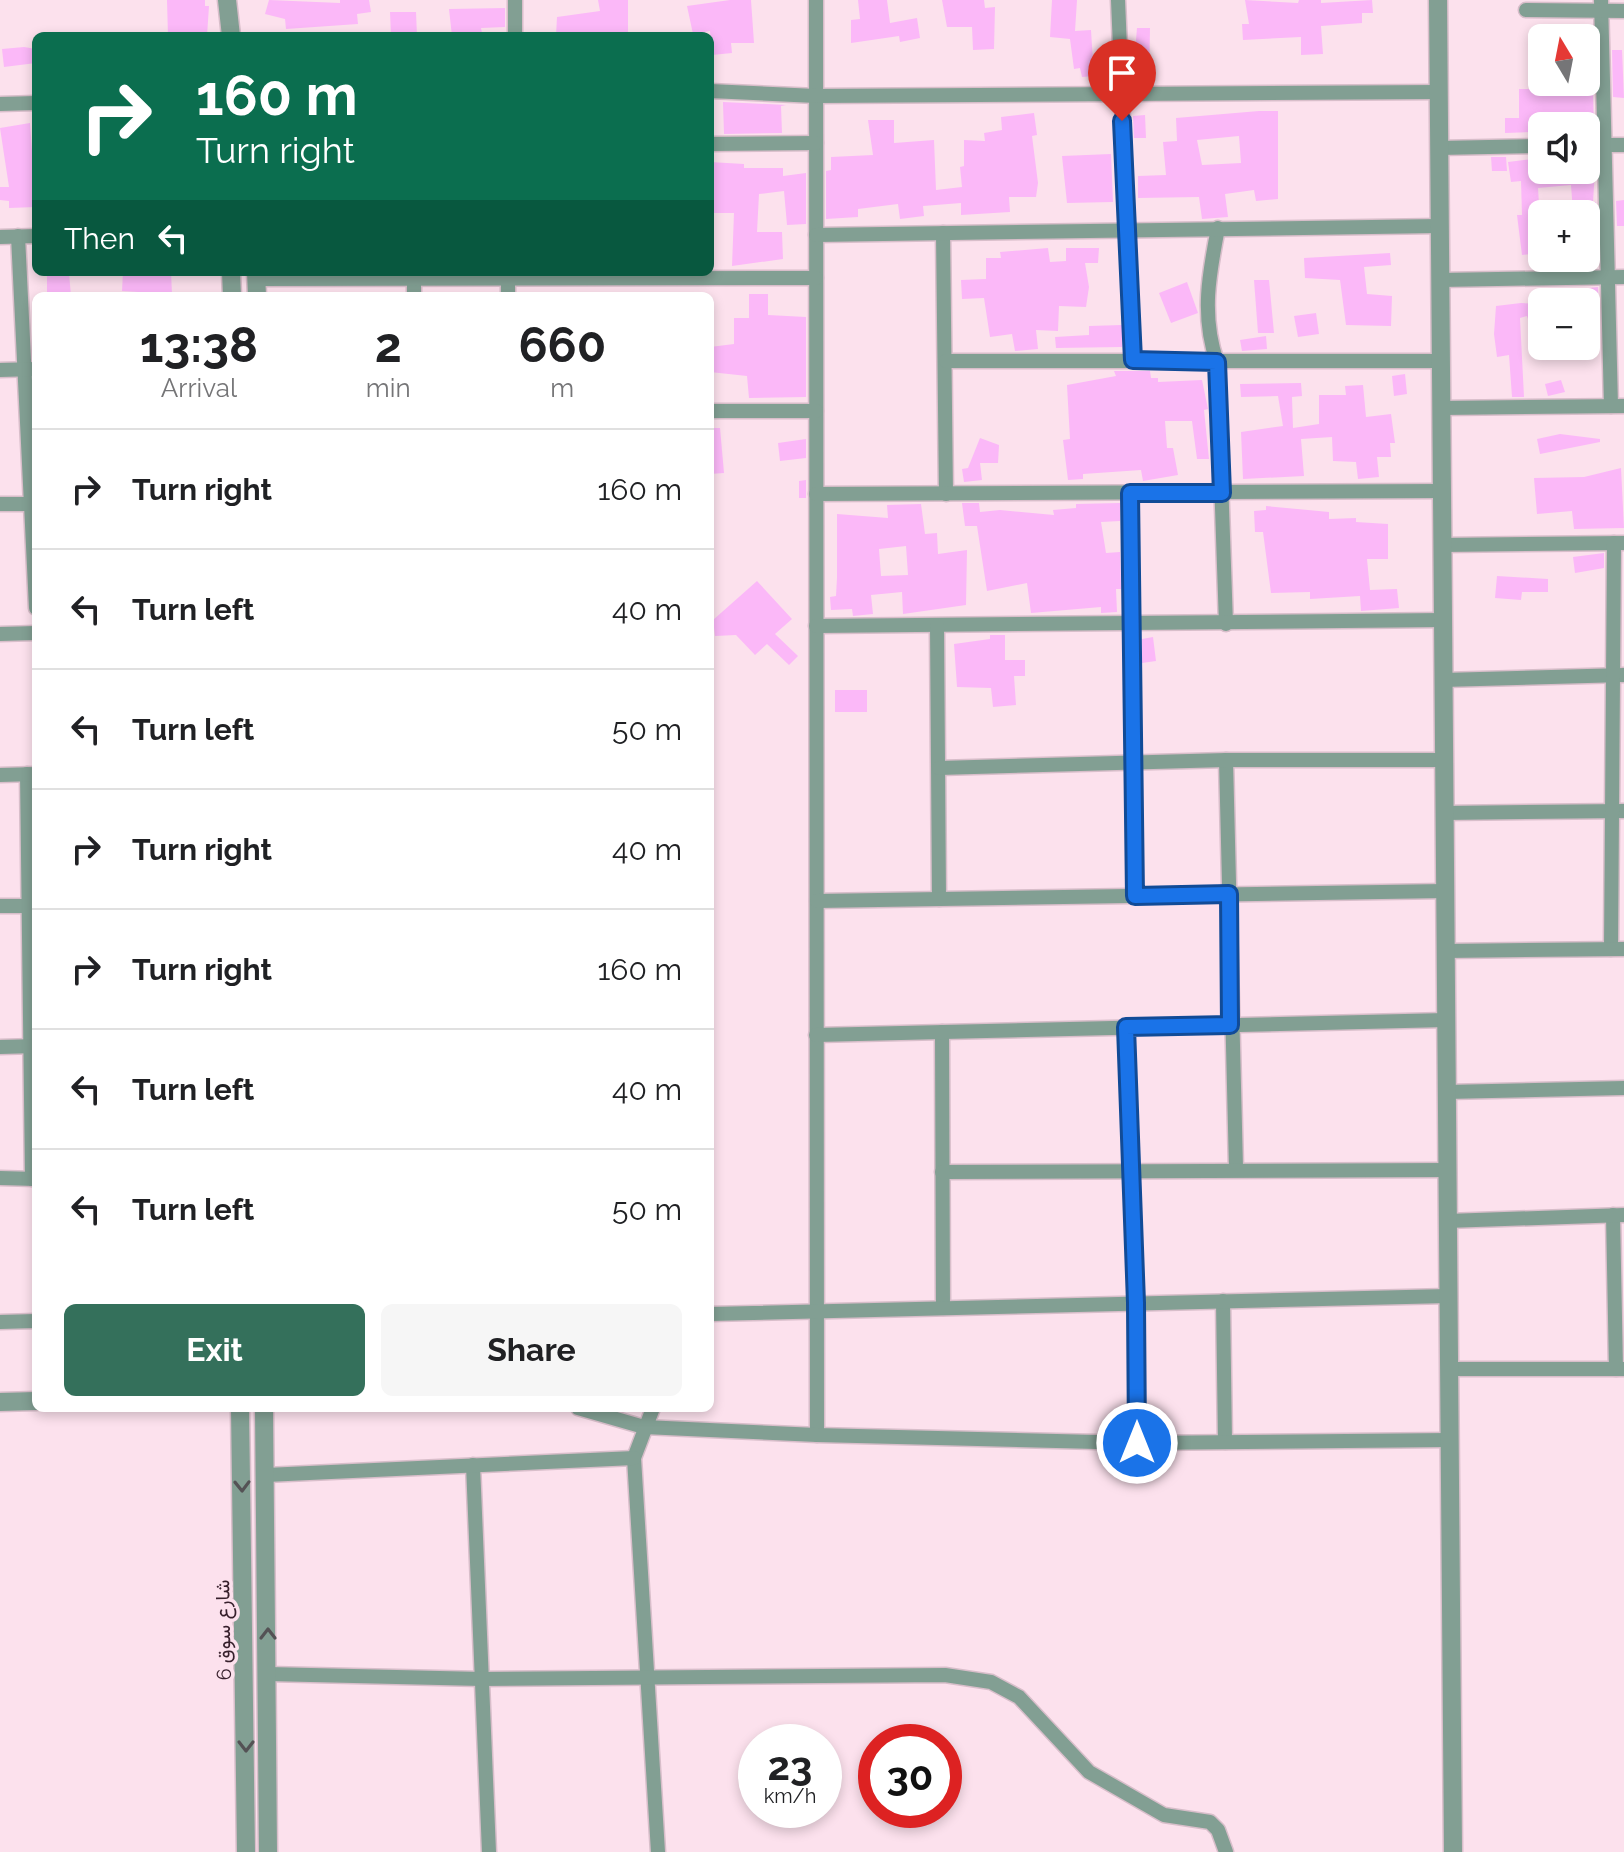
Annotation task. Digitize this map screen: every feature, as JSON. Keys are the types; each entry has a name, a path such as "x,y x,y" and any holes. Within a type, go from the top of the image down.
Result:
{"street":[{"path":"227,0 231,32"},
{"path":"515,0 515,32"},
{"path":"816,0 817,1435"},
{"path":"1118,0 1133,360"},
{"path":"1438,0 1453,1852"},
{"path":"1526,10 1602,6 1624,11"},
{"path":"1441,408 1618,406 1608,277 1602,6"},
{"path":"714,91 816,96 1438,92"},
{"path":"0,104 32,103"},
{"path":"714,144 816,143"},
{"path":"1600,145 1624,145"},
{"path":"1439,148 1528,146"},
{"path":"816,235 1439,226"},
{"path":"1218,228 1207,298 1207,322 1217,362 1226,624"},
{"path":"943,233 946,494"},
{"path":"18,236 32,403"},
{"path":"0,237 32,236"},
{"path":"256,282 391,276"},
{"path":"445,276 816,278"},
{"path":"1440,280 1624,277"},
{"path":"508,278 508,292"},
{"path":"946,361 1441,361"},
{"path":"0,370 31,369"},
{"path":"714,411 816,411"},
{"path":"816,494 1441,491"},
{"path":"1130,493 1135,896"},
{"path":"0,504 32,504"},
{"path":"1442,545 1619,543 1618,949 1445,951"},
{"path":"816,626 1443,620"},
{"path":"937,626 939,899"},
{"path":"0,634 32,633"},
{"path":"1443,680 1618,675"},
{"path":"939,768 1226,760 1444,760"},
{"path":"1226,760 1230,1025 1236,1168"},
{"path":"0,775 32,774 32,906 0,906"},
{"path":"1444,813 1618,811"},
{"path":"817,901 1445,891"},
{"path":"816,1035 1446,1020"},
{"path":"1126,1027 1136,1303 1137,1443"},
{"path":"942,1032 943,1308"},
{"path":"0,1047 32,1046"},
{"path":"1446,1092 1624,1088"},
{"path":"942,1172 1236,1168 1447,1170"},
{"path":"0,1178 32,1179"},
{"path":"1447,1221 1619,1215 1620,1369 1449,1369"},
{"path":"714,1314 1448,1296"},
{"path":"1223,1301 1225,1442"},
{"path":"0,1322 32,1321"},
{"path":"0,1402 32,1401"},
{"name":"شارع سوق 6","path":"240,1412 246,1852"},
{"path":"264,1412 268,1852"},
{"path":"592,1412 644,1427 817,1435 1137,1443 1449,1440"},
{"path":"651,1412 634,1458 658,1852"},
{"path":"266,1475 634,1458"},
{"path":"473,1465 489,1852"},
{"path":"268,1674 482,1679 945,1675 991,1682 1019,1697 1089,1772 1164,1815 1210,1822 1218,1830 1226,1852"}],"building":[{"path":"167,0 205,0 205,6 209,6 207,32 168,32"},
{"path":"269,0 340,3 340,0 369,0 371,12 357,14 358,24 286,29 285,19 265,14"},
{"path":"598,0 628,0 628,32 556,32 557,17 600,11"},
{"path":"751,0 754,43 731,43 732,53 714,55 714,32 693,32 687,6"},
{"path":"858,0 887,0 890,23 917,18 920,38 900,42 899,36 851,43 851,20 860,19"},
{"path":"942,0 984,0 985,8 995,7 994,49 973,50 972,27 947,27"},
{"path":"1052,0 1077,0 1075,31 1091,30 1094,76 1082,77 1080,68 1074,69 1070,39 1050,37"},
{"path":"1245,0 1298,3 1299,0 1321,0 1321,3 1372,0 1373,13 1362,13 1362,23 1321,26 1323,54 1301,55 1301,37 1243,40 1242,24 1249,24"},
{"path":"505,8 505,27 481,28 482,32 452,32 449,9"},
{"path":"390,12 416,12 417,32 391,32"},
{"path":"1137,28 1150,28 1149,84 1140,84 1135,52"},
{"path":"32,48 32,64 4,67 2,49"},
{"path":"1612,50 1622,50 1624,98 1613,97"},
{"path":"1519,89 1528,89 1528,96 1593,96 1594,112 1528,112 1528,132 1505,133 1505,118 1519,118"},
{"path":"723,102 786,105 781,106 782,133 724,134"},
{"path":"1278,111 1278,199 1256,201 1254,190 1225,194 1228,217 1202,219 1199,197 1138,198 1138,176 1166,175 1163,142 1177,141 1176,118","holes":["1239,136 1241,163 1202,165 1197,140"]},
{"path":"1034,113 1037,135 1032,136 1038,183 1036,197 1009,197 1010,212 961,215 961,203 923,206 924,216 900,219 898,204 858,209 858,217 826,219 826,171 831,170 831,157 873,155 868,120 894,120 894,143 934,140 936,190 962,187 960,167 964,166 964,140 985,141 984,133 1002,130 1001,117"},
{"path":"1145,115 1146,138 1134,138 1133,116"},
{"path":"30,123 32,207 9,208 9,201 0,200 0,187 9,187 0,128"},
{"path":"1111,154 1113,202 1067,203 1062,156"},
{"path":"1491,157 1506,157 1507,171 1492,171"},
{"path":"1528,160 1528,184 1594,184 1593,200 1572,200 1571,185 1538,188 1539,200 1528,200 1528,254 1522,255 1517,215 1522,215 1521,181 1511,182 1508,162"},
{"path":"714,162 744,164 744,168 783,168 783,176 806,173 806,224 787,225 784,191 759,194 757,232 782,232 783,259 732,266 734,213 714,213"},
{"path":"1624,200 1624,226 1617,226 1616,201"},
{"path":"1048,248 1050,262 1066,261 1066,248 1099,248 1098,263 1085,263 1089,287 1086,307 1059,306 1058,331 1036,330 1038,349 1015,351 1012,334 990,337 984,298 962,299 961,280 986,279 986,258 1001,258 1000,252"},
{"path":"1390,253 1391,265 1364,267 1367,294 1392,296 1391,326 1346,325 1340,280 1305,278 1304,258"},
{"path":"47,276 69,276 71,292 47,292"},
{"path":"123,276 171,276 172,292 122,291"},
{"path":"1254,280 1269,280 1274,333 1258,333"},
{"path":"1187,282 1198,313 1171,323 1159,293"},
{"path":"749,294 768,294 768,315 806,317 806,397 749,398 747,376 714,372 714,346 734,344 734,318 749,318"},
{"path":"1528,303 1528,319 1527,316 1520,318 1524,397 1512,397 1509,355 1497,357 1494,334 1496,306"},
{"path":"1316,313 1319,334 1298,337 1294,316"},
{"path":"1122,325 1122,347 1056,348 1055,337 1089,335 1089,326"},
{"path":"1266,336 1267,349 1242,351 1240,340"},
{"path":"1114,371 1150,371 1151,378 1158,378 1158,382 1202,380 1208,409 1204,410 1209,459 1197,459 1192,421 1165,421 1167,448 1173,448 1178,475 1143,481 1141,470 1083,474 1083,479 1068,480 1063,440 1070,439 1067,385 1116,376"},
{"path":"1405,374 1407,394 1394,396 1392,376"},
{"path":"1561,380 1565,392 1548,396 1545,384"},
{"path":"1301,383 1302,396 1292,397 1293,428 1319,424 1319,395 1346,395 1345,386 1363,385 1366,417 1391,414 1395,443 1390,443 1391,457 1377,457 1379,477 1358,479 1356,462 1333,461 1332,437 1301,439 1304,476 1243,479 1241,432 1283,426 1278,396 1241,397 1240,384"},
{"path":"714,428 720,428 724,473 714,474"},
{"path":"1560,434 1600,439 1600,442 1540,454 1537,439"},
{"path":"980,438 999,445 998,463 980,463 982,480 964,482 962,469 968,468"},
{"path":"806,439 806,458 780,461 778,443"},
{"path":"1621,468 1624,528 1574,529 1572,511 1537,514 1534,478 1584,477"},
{"path":"806,480 806,498 799,498 799,481"},
{"path":"962,503 979,503 980,512 1000,510 1054,515 1053,510 1076,508 1076,504 1120,503 1120,521 1101,522 1106,553 1120,552 1121,589 1116,589 1117,612 1101,613 1101,607 1031,613 1027,583 987,591 977,526 965,526"},
{"path":"921,504 925,534 937,533 938,554 967,550 966,605 903,614 902,592 871,595 873,614 853,616 852,609 831,610 830,597 836,596 837,514 888,518 887,505","holes":["906,546 908,575 881,576 879,549"]},
{"path":"1266,506 1329,512 1329,519 1356,518 1356,522 1388,524 1388,559 1367,559 1370,590 1397,589 1399,608 1361,611 1360,596 1310,599 1310,592 1271,593 1263,532 1255,532 1254,511 1266,510"},
{"path":"1604,553 1604,568 1575,573 1573,557"},
{"path":"1497,576 1548,579 1548,592 1522,592 1521,600 1495,598"},
{"path":"757,581 792,619 775,634 798,656 789,665 767,644 755,655 736,635 715,636 714,619"},
{"path":"990,635 1005,635 1005,660 1025,660 1025,676 1014,676 1016,705 993,707 991,688 957,687 954,644 990,639"},
{"path":"1153,637 1156,661 1142,663 1142,639"},
{"path":"835,690 867,690 867,712 835,712"}],"route":[{"path":"1122,121 1133,360 1217,362 1222,493 1130,493 1135,896 1229,894 1230,1025 1126,1027 1136,1303 1137,1443"}]}
